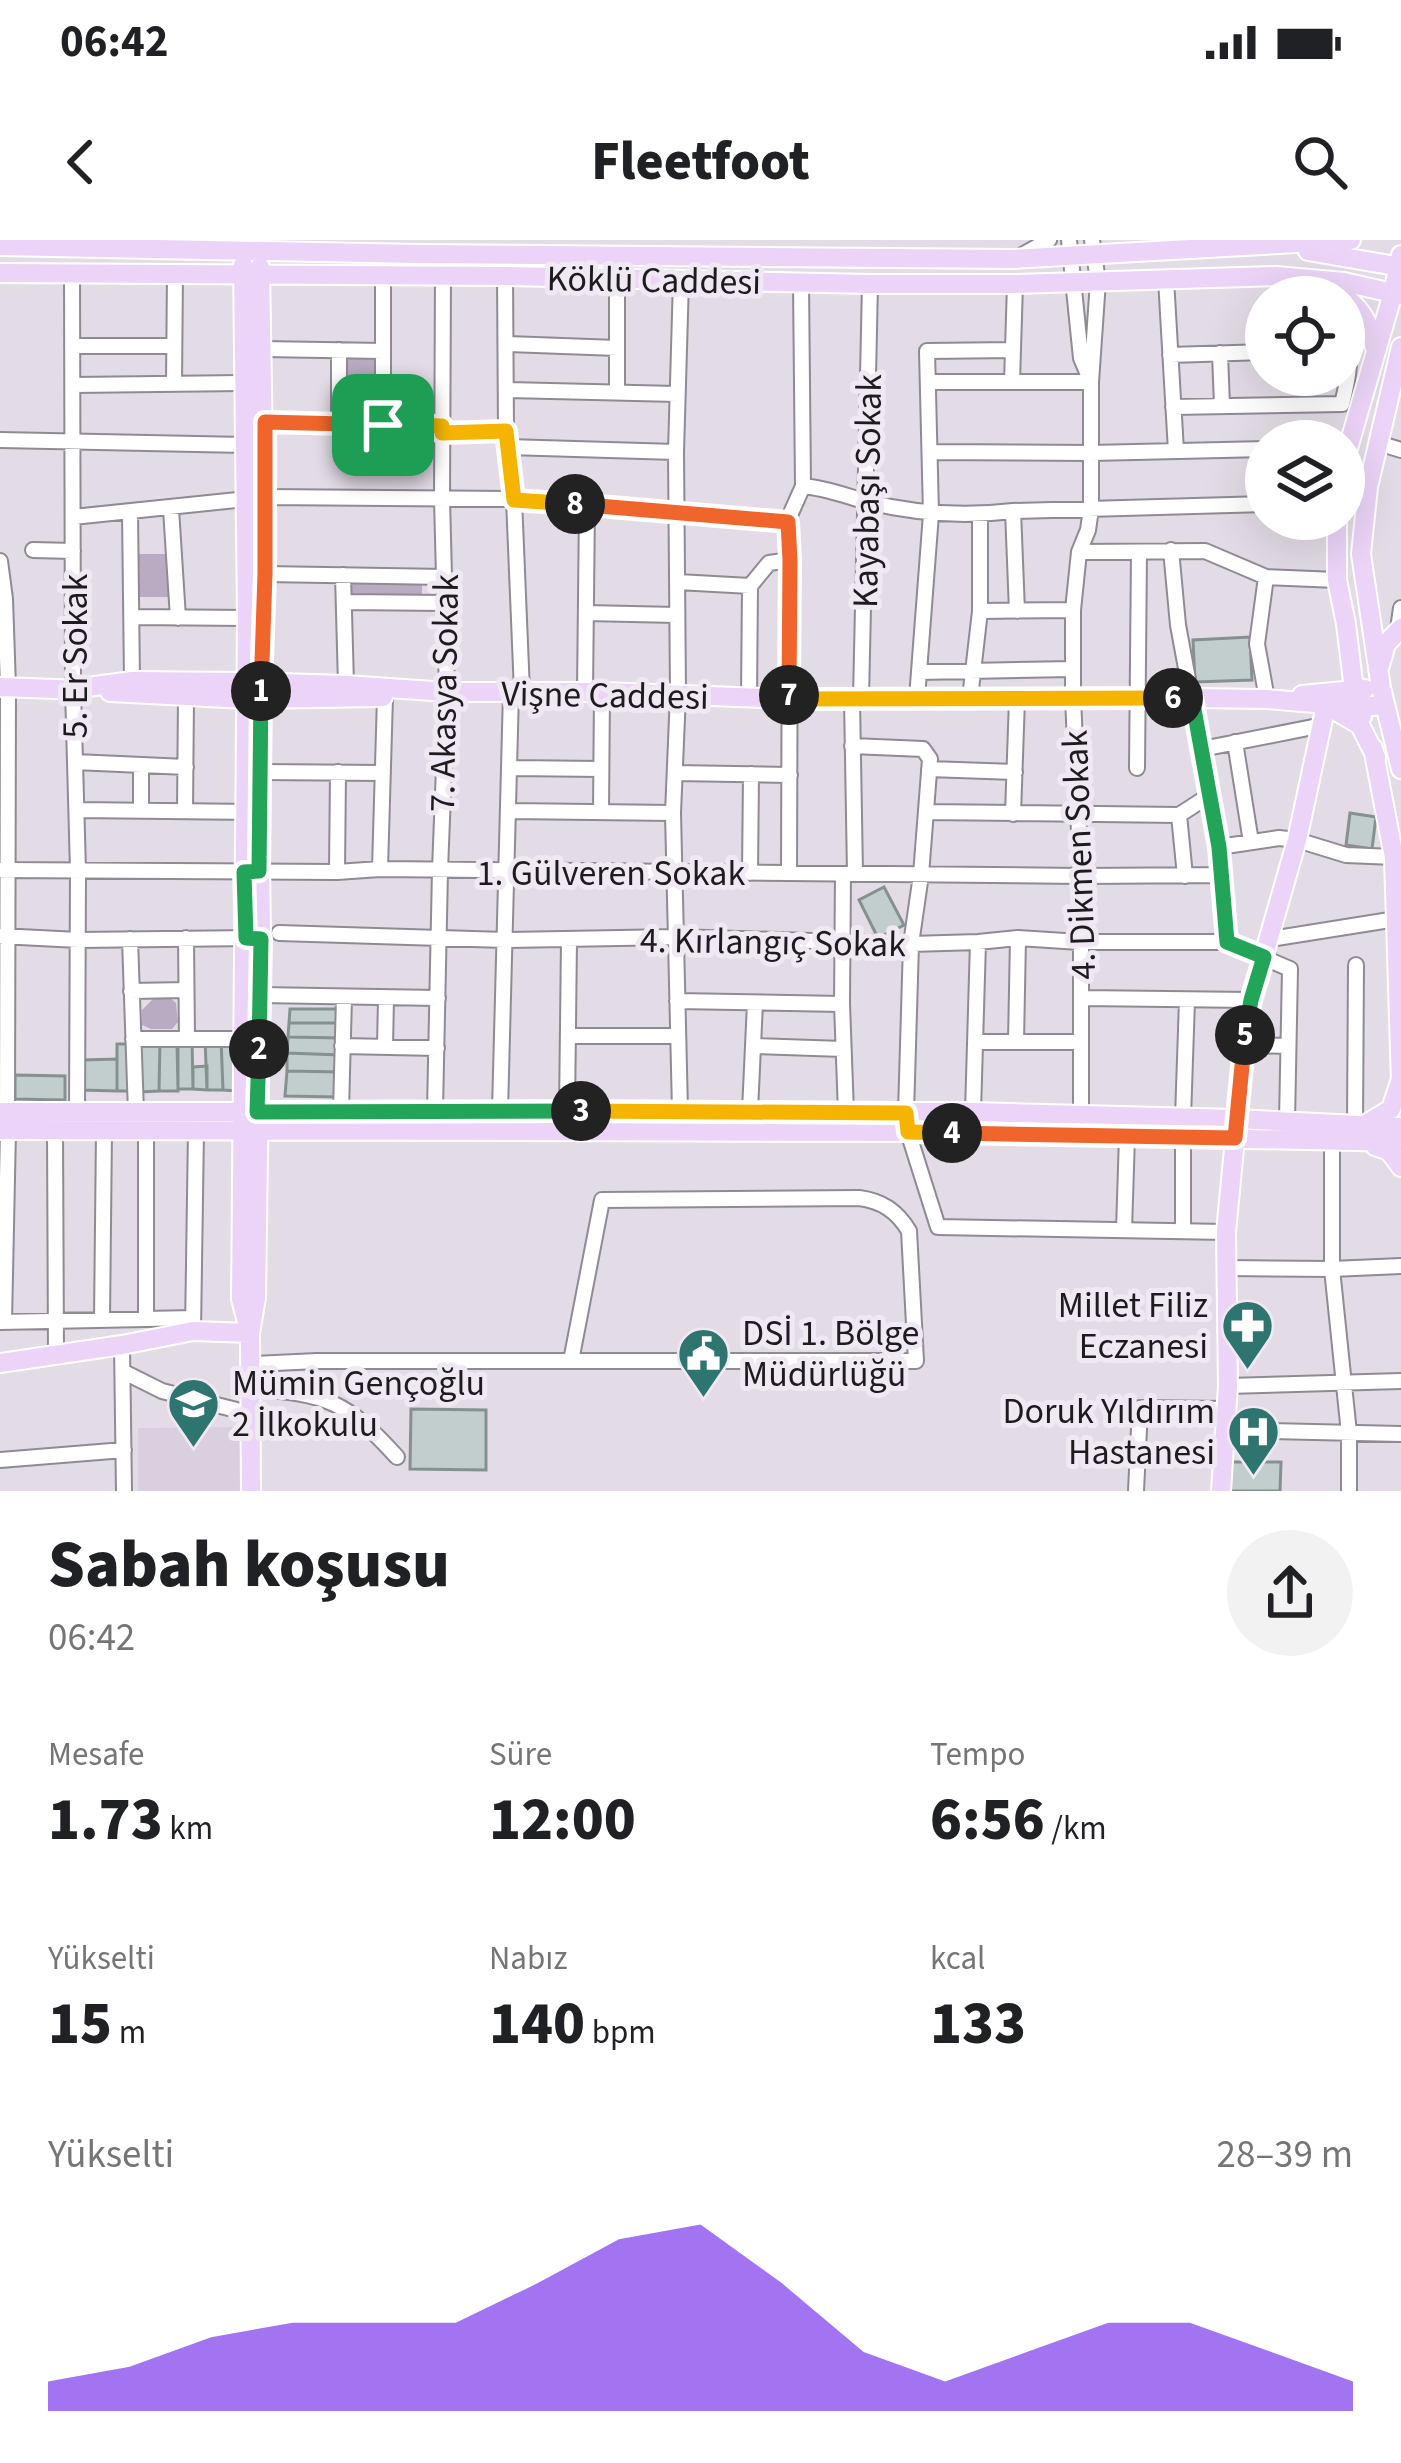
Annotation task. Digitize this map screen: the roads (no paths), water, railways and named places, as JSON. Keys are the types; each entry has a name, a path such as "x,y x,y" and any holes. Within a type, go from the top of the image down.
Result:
{"main road":[{"path":"1244,246 1351,240"},
{"path":"251,245 265,422 247,618 259,772 251,812"},
{"name":"Köklü Caddesi","path":"0,246 803,248 1013,259 1069,247 1244,246"},
{"path":"1244,246 1400,263 1397,294 1355,420"},
{"name":"Köklü Caddesi","path":"0,273 383,274 870,284 1245,276"},
{"path":"251,1491 252,1364 241,1299 262,937 251,871 251,812 253,691 265,574 245,445 243,383 252,274"},
{"name":"Köklü Caddesi","path":"1248,276 1286,276"},
{"name":"Köklü Caddesi","path":"1365,287 1397,294"},
{"path":"1365,318 1375,356"},
{"path":"1401,346 1368,488 1361,554 1382,688 1401,769"},
{"path":"4,1121 76,1113 196,1131 340,1111 845,1113 907,1123 974,1112 1081,1114 1332,1141 1361,1130 1391,1109 1401,1081 1398,918 1394,857 1376,757 1356,699 1337,580 1337,540"},
{"path":"1367,603 1400,621 1386,644 1382,688"},
{"path":"1297,695 1322,685 1340,670 1346,624"},
{"name":"Vişne Caddesi","path":"74,689 132,681 385,697 447,692"},
{"name":"Vişne Caddesi","path":"4,687 186,698 346,685 447,692 789,699 1267,699"},
{"path":"1324,715 1382,688"},
{"path":"1267,699 1297,695 1356,699"},
{"path":"1267,699 1360,725 1376,757"},
{"path":"1221,1491 1228,1386 1226,1232 1244,1045 1251,1000 1297,840 1324,715"},
{"path":"250,1121 244,1039 262,937"},
{"path":"1235,1128 1287,1120 1361,1130 1401,1142"},
{"path":"4,1121 55,1130 104,1130 141,1122 250,1121 907,1123 1127,1136 1183,1127"},
{"path":"1361,1130 1401,1126"},
{"path":"1361,1130 1401,1167"},
{"path":"0,1363 122,1346 193,1324 250,1333"}],"street":[{"path":"1013,259 1048,240"},
{"path":"1090,382 1098,281 1094,246"},
{"path":"1069,247 1082,358 1090,382"},
{"name":"5. Er Sokak","path":"72,272 76,1113"},
{"path":"174,384 175,272"},
{"path":"383,274 383,425"},
{"name":"7. Akasya Sokak","path":"435,1110 447,692 443,275"},
{"path":"500,1111 517,692 514,500 506,439 505,276"},
{"path":"616,278 617,391"},
{"path":"1166,279 1176,451"},
{"path":"680,280 674,813 680,1111"},
{"path":"789,873 788,522 803,486 801,281"},
{"name":"Kayabaşı Sokak","path":"845,1113 843,941 866,501 870,284"},
{"path":"1012,382 1015,284"},
{"path":"506,344 617,348"},
{"path":"73,346 174,346"},
{"path":"262,349 383,351"},
{"path":"339,350 339,424"},
{"path":"917,698 931,514 927,351 1012,350"},
{"path":"974,351 975,382"},
{"path":"1170,355 1245,352"},
{"path":"1220,353 1222,406"},
{"path":"928,382 1090,382"},
{"name":"4. Dikmen Sokak","path":"1081,1114 1081,876 1073,610 1079,552 1090,509 1090,382"},
{"path":"73,385 243,383"},
{"path":"506,390 677,394"},
{"path":"1173,407 1342,404 1344,396"},
{"path":"265,422 442,429 506,439 676,452"},
{"path":"0,440 245,445"},
{"path":"1378,443 1401,450"},
{"path":"930,452 1245,449"},
{"path":"803,486 931,514 1245,505"},
{"path":"73,517 255,499 442,499 675,510 788,522"},
{"path":"586,505 586,614 601,812"},
{"path":"171,509 178,617"},
{"path":"1013,511 1017,611"},
{"path":"130,512 132,681"},
{"path":"970,698 980,611 980,515"},
{"path":"33,550 73,551"},
{"path":"1171,550 1178,625 1219,847 1227,942"},
{"path":"1079,552 1205,551 1266,577 1337,580"},
{"path":"1137,768 1139,553"},
{"path":"749,698 750,586 769,563 790,560"},
{"path":"0,561 4,687 2,1322 146,1319 193,1324 196,1131"},
{"path":"265,574 445,577"},
{"path":"343,574 346,685"},
{"path":"1266,577 1257,644 1267,699"},
{"path":"678,582 750,586"},
{"path":"344,602 446,603"},
{"path":"980,611 1073,610"},
{"path":"586,614 677,615"},
{"path":"132,617 247,618"},
{"path":"919,672 1073,669"},
{"path":"380,869 385,697"},
{"path":"185,811 186,698"},
{"path":"1013,814 1017,699"},
{"path":"1202,748 1324,715"},
{"path":"1235,742 1251,842"},
{"path":"852,746 922,749 930,759 911,944 907,1123 938,1227 1226,1232"},
{"path":"75,762 186,767"},
{"path":"141,765 141,812"},
{"path":"511,768 601,769"},
{"path":"929,769 1015,772"},
{"path":"259,772 383,773"},
{"path":"337,872 338,772"},
{"path":"675,773 790,776"},
{"path":"749,873 751,775"},
{"path":"926,812 1179,814 1210,795"},
{"path":"77,810 251,812"},
{"path":"510,811 674,813"},
{"path":"1179,814 1185,876"},
{"path":"1219,847 1279,838 1346,855 1394,857"},
{"name":"1. Gülveren Sokak","path":"4,870 1222,875"},
{"path":"1267,948 1398,918"},
{"name":"4. Kırlangıç Sokak","path":"3,936 78,940 675,938 911,944 1018,938 1227,942 1267,948"},
{"path":"186,938 187,1039"},
{"path":"1016,1042 1018,938"},
{"path":"130,939 146,1319"},
{"path":"567,1112 569,940"},
{"path":"974,1112 978,942"},
{"path":"1267,948 1290,970 1287,1120"},
{"path":"1356,965 1361,1130"},
{"path":"131,992 186,990"},
{"path":"260,995 438,998"},
{"path":"340,1111 344,997"},
{"path":"385,1047 386,998"},
{"path":"1082,998 1251,1000"},
{"path":"1183,1232 1187,1000"},
{"path":"676,1001 842,1004"},
{"path":"750,1112 754,1003"},
{"path":"569,1036 677,1036"},
{"path":"133,1039 244,1039"},
{"path":"976,1042 1080,1042"},
{"path":"1244,1045 1288,1046"},
{"path":"343,1046 437,1048"},
{"path":"753,1046 843,1049"},
{"path":"55,1130 56,1356"},
{"path":"102,1320 104,1130"},
{"path":"1124,1230 1127,1136"},
{"path":"1332,1141 1332,1269 1349,1433 1349,1491"},
{"path":"252,1364 916,1361 909,1231 887,1207 859,1198 602,1200 571,1361"},
{"path":"1227,1268 1401,1266"},
{"path":"122,1346 124,1491"},
{"path":"124,1372 162,1391 252,1414"},
{"path":"1228,1386 1401,1381"},
{"path":"252,1388 316,1395 340,1405 362,1420 397,1457"},
{"path":"1136,1491 1140,1408 1227,1409"},
{"path":"1226,1430 1401,1434"},
{"path":"0,1460 124,1450"}],"place":[{"name":"Millet Filiz Eczanesi","path":"1247,1371"},
{"name":"DSİ 1. Bölge Müdürlüğü","path":"703,1399"},
{"name":"Mümin Gençoğlu 2 İlkokulu","path":"193,1449"},
{"name":"Doruk Yıldırım Hastanesi","path":"1254,1477"}]}
